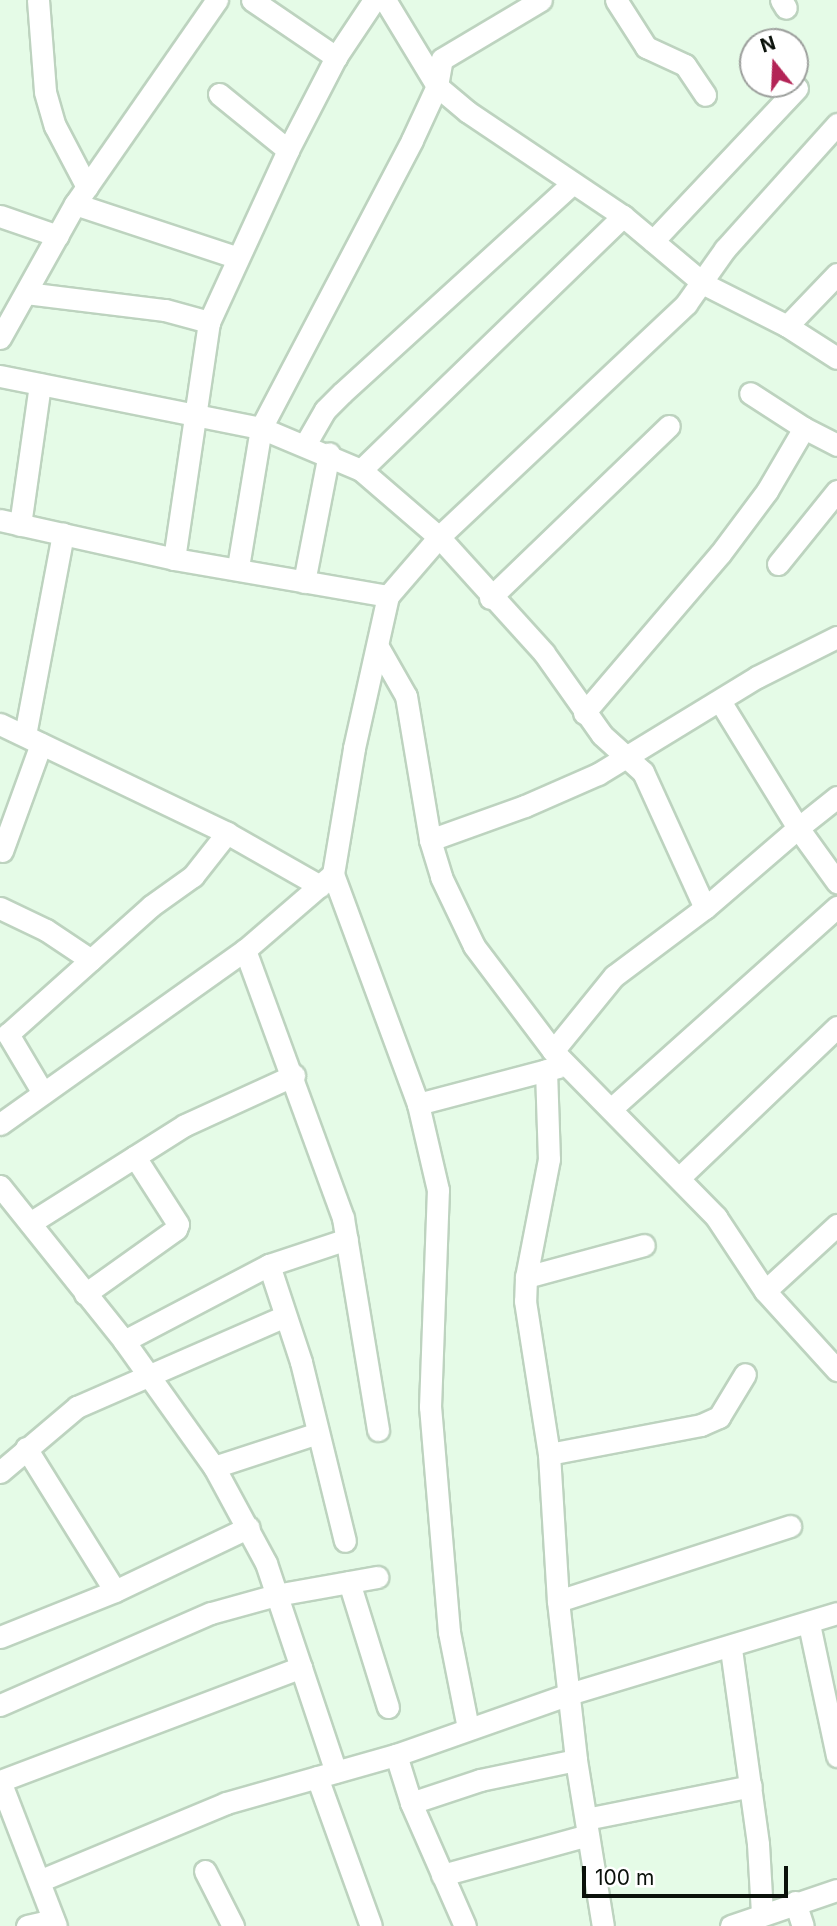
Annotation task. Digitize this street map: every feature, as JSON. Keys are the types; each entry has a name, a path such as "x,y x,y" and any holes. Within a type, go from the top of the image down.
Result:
{"street":[{"path":"38,0 45,92 81,196 235,257"},
{"path":"0,338 81,196 217,0"},
{"path":"252,0 336,57"},
{"path":"174,559 209,321 235,257 288,150 336,57 374,0"},
{"path":"385,0 437,86 623,216 704,284 787,326 837,358"},
{"path":"238,567 261,428 437,86 442,59 451,50 541,0"},
{"path":"616,0 646,47 685,65 705,95"},
{"path":"219,93 288,150"},
{"path":"653,241 788,98"},
{"path":"468,1727 449,1632 437,1516 430,1406 440,1217 418,1104 326,880 388,596 439,537 704,284 725,248 837,124"},
{"path":"306,443 325,410 342,393 573,183"},
{"path":"0,216 58,236"},
{"path":"361,470 623,216"},
{"path":"787,326 837,274"},
{"path":"26,293 165,310 209,321"},
{"path":"0,376 261,428 306,443 361,470 439,537 490,598 544,653 602,735 629,756 648,781 705,908"},
{"path":"40,384 10,523 174,559 238,567 304,582 388,596"},
{"path":"750,393 804,428 837,445"},
{"path":"490,598 669,426"},
{"path":"584,713 720,554 767,491 804,428"},
{"path":"304,582 329,453"},
{"path":"778,564 837,491"},
{"path":"2,851 33,740 63,534"},
{"path":"430,840 525,806 629,756 720,701 837,638"},
{"path":"378,647 406,696 430,840 441,877 474,946 555,1062 612,1108 680,1177 716,1217 765,1291 837,1370"},
{"path":"720,701 798,828 837,882"},
{"path":"0,724 326,880"},
{"path":"603,1926 576,1760 558,1601 549,1454 525,1301 526,1277 549,1158 555,1062 614,976 705,908 837,797"},
{"path":"43,1093 8,1034 151,906 193,876 227,833"},
{"path":"0,1124 246,950 326,880"},
{"path":"612,1108 837,907"},
{"path":"0,908 56,935 91,960"},
{"path":"246,950 294,1075 347,1239 378,1430"},
{"path":"680,1177 837,1027"},
{"path":"418,1104 555,1062"},
{"path":"30,1223 185,1125 294,1075"},
{"path":"85,1294 176,1229 178,1224 135,1157"},
{"path":"0,1186 148,1373 214,1466 249,1527 301,1667 327,1774 372,1926"},
{"path":"765,1291 837,1225"},
{"path":"124,1341 269,1265 347,1239"},
{"path":"526,1277 644,1245"},
{"path":"269,1265 318,1433 345,1541"},
{"path":"0,1472 77,1407 148,1373 205,1353 285,1316"},
{"path":"549,1454 701,1425 719,1417 745,1374"},
{"path":"214,1466 318,1433"},
{"path":"26,1448 115,1591"},
{"path":"558,1601 790,1526"},
{"path":"0,1637 115,1591 249,1527"},
{"path":"0,1705 211,1613 276,1595 377,1577"},
{"path":"349,1582 388,1707"},
{"path":"39,1881 226,1803 396,1755 468,1727 569,1694 731,1648 837,1613"},
{"path":"809,1624 837,1756"},
{"path":"731,1648 751,1786 762,1914"},
{"path":"27,1926 54,1923 0,1781 301,1667"},
{"path":"396,1755 411,1803 465,1926"},
{"path":"411,1803 480,1780 576,1760"},
{"path":"443,1875 587,1827 751,1786"},
{"path":"205,1871 233,1926"},
{"path":"732,1926 837,1889"},
{"path":"794,1902 803,1926"}]}
